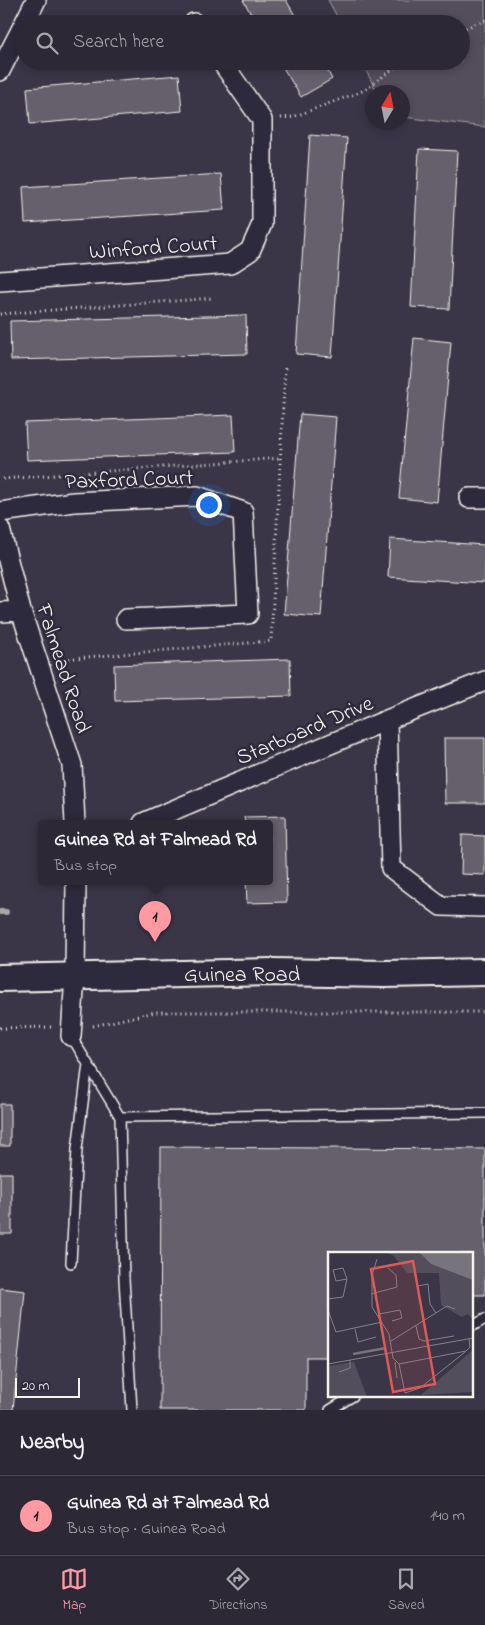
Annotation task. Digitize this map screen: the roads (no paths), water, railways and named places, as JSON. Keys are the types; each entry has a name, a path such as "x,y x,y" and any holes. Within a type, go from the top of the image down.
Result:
{"main road":[{"name":"Guinea Road","path":"0,978 274,972 385,974 485,972"}],"street":[{"path":"28,15 36,0"},
{"path":"0,71 15,42"},
{"name":"Winford Court","path":"0,281 230,264 250,251 262,224 262,120 227,70"},
{"name":"Paxford Court","path":"0,512 74,502 196,496 243,512 248,614 126,620"},
{"name":"Falmead Road","path":"0,528 21,610 72,765 75,820"},
{"path":"0,612 21,610"},
{"name":"Starboard Drive","path":"150,820 485,681"},
{"path":"388,720 391,868 441,906 485,907"},
{"path":"64,1032 75,976 76,885"}],"lane":[{"path":"64,1032 88,1064 120,1116 124,1279 132,1410"},
{"path":"71,1263 78,1149 88,1064"},
{"path":"120,1116 485,1114"},
{"path":"472,1326 485,1319"},
{"path":"330,1410 350,1398"}],"waterway":[{"path":"0,912 6,912"}],"place":[{"name":"Guinea Rd at Falmead Rd","path":"155,942"}]}
